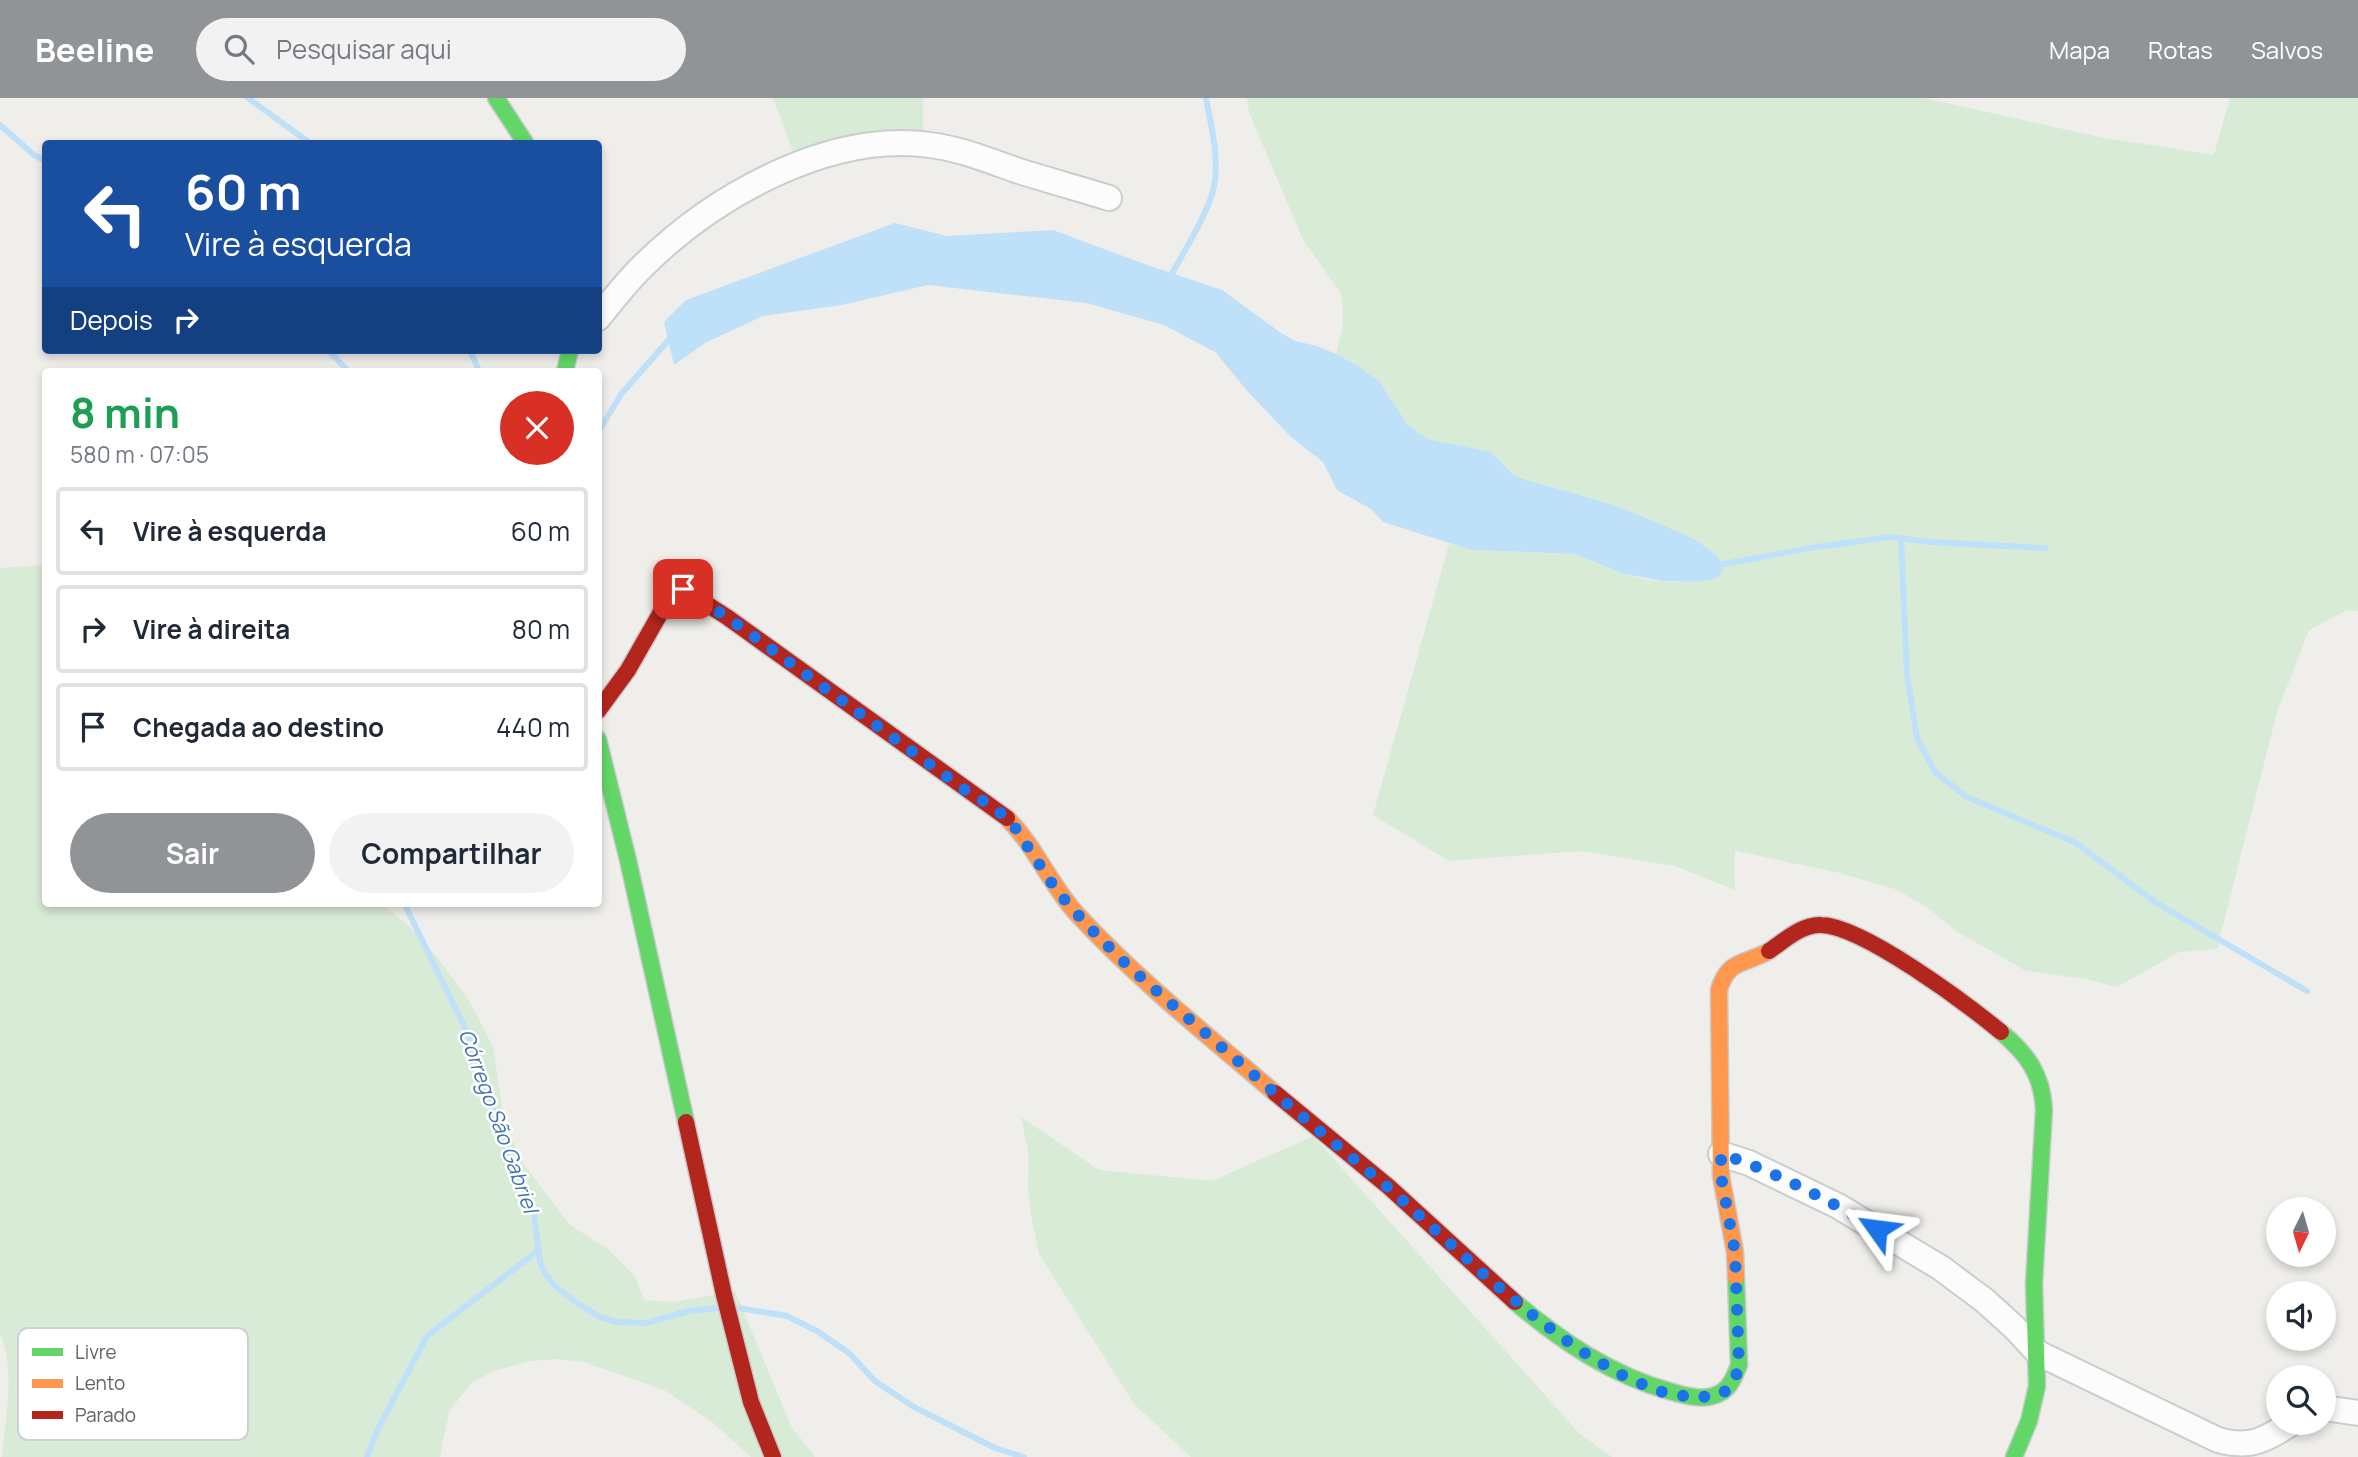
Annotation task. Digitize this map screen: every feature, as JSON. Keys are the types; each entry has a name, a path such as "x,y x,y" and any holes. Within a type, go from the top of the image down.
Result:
{"street":[{"path":"496,98 523,140"},
{"path":"602,313 643,265 693,223 742,191 791,168 847,148 881,144 930,145 979,157 1109,198"},
{"path":"602,707 616,691 638,657 668,598 675,591 683,589 727,617 968,792 995,808 1014,826 1057,891 1088,926 1159,993 1390,1189 1535,1317 1578,1349 1620,1374 1657,1391 1696,1398 1722,1394 1734,1383 1739,1365 1735,1252 1721,1176 1719,990 1723,973 1731,966 1765,953 1807,926 1840,928 1858,937 1932,980 1990,1022 2026,1055 2039,1075 2044,1094 2034,1284 2034,1322 2038,1353 2034,1403 2014,1457"},
{"path":"602,755 628,860 724,1295 751,1402 773,1457"},
{"path":"1721,1154 1749,1163 1838,1206 1941,1268 1984,1300 2038,1353 2218,1440 2234,1445 2248,1445 2272,1435"},
{"path":"2336,1410 2358,1413"}],"green space":[{"path":"773,98 923,98 923,139 797,162"},
{"path":"1247,98 1924,98 2099,137 2214,155 2230,98 2358,98 2358,611 2347,610 2309,630 2277,712 2217,949 2179,952 2117,987 2086,979 2026,971 1956,931 1927,907 1895,889 1836,872 1735,851 1735,890 1675,866 1580,851 1449,861 1373,815 1449,544 1471,550 1576,554 1616,571 1668,582 1714,579 1717,555 1696,540 1614,505 1516,477 1491,452 1428,439 1408,425 1379,381 1336,354 1343,324 1340,292 1303,240 1249,112"},
{"path":"42,565 42,907 387,907 412,929 470,1002 493,1047 505,1125 524,1165 570,1225 608,1249 635,1276 644,1300 673,1302 735,1291 791,1426 815,1457 751,1457 711,1421 664,1390 584,1362 557,1359 530,1361 493,1371 470,1384 449,1412 440,1457 2,1457 8,1378 5,1347 0,1334 0,568"},
{"path":"1021,1117 1099,1170 1212,1181 1313,1136 1579,1433 1612,1457 1191,1457 1134,1404 1039,1254 1030,1210 1029,1156"}],"water":[{"path":"895,223 947,236 1053,230 1222,290 1281,333 1295,341 1336,354 1379,381 1408,425 1428,439 1491,452 1516,477 1614,505 1696,540 1717,555 1723,567 1720,576 1697,582 1664,581 1624,574 1576,554 1471,550 1383,522 1371,509 1337,490 1323,462 1291,437 1215,352 1164,325 1086,303 928,285 842,305 763,316 705,343 674,365 664,322 686,300"}],"waterway":[{"path":"248,98 306,140"},
{"path":"1169,279 1203,217 1213,191 1216,159 1206,98"},
{"name":"Córrego São Gabriel","path":"0,125 42,159"},
{"path":"602,426 622,393 674,334"},
{"name":"Córrego São Gabriel","path":"332,354 345,368"},
{"path":"472,354 478,368"},
{"path":"1714,566 1889,537 1930,542 2045,548"},
{"path":"1901,539 1907,675 1917,738 1935,772 1967,797 2076,843 2155,902 2307,991"},
{"name":"Córrego São Gabriel","path":"406,907 469,1036 500,1136 516,1167 534,1214 540,1262 554,1285 600,1317 617,1322 646,1323 689,1311 717,1308"},
{"path":"367,1457 378,1429 427,1336 539,1250"},
{"name":"Córrego São Gabriel","path":"739,1308 787,1316 817,1331 849,1353 875,1381 914,1407 995,1448 1024,1457"}],"traffic: fast":[{"path":"496,98 523,140"},
{"path":"566,368 569,354"},
{"path":"602,755 686,1122"},
{"path":"2001,1032 2026,1057 2040,1085 2044,1109 2034,1284 2037,1386 2029,1421 2014,1457"},
{"path":"1515,1302 1569,1343 1627,1376 1669,1391 1709,1397 1728,1387 1739,1365 1736,1278"}],"traffic: slow":[{"path":"1007,818 1067,902 1099,937 1173,1006 1275,1093"},
{"path":"1736,1278 1735,1252 1721,1176 1719,990 1732,968 1769,951"}],"traffic: jam":[{"path":"602,706 628,670 669,598 675,591 683,589 727,617 1007,818"},
{"path":"1769,951 1807,927 1821,925 1839,929 1862,938 1914,968 2001,1032"},
{"path":"1275,1093 1389,1187 1515,1302"},
{"path":"686,1122 724,1295 751,1402 773,1457"}],"route":[{"path":"683,589 727,617 968,792 995,808 1014,826 1057,891 1125,963 1390,1189 1488,1278 1578,1349 1620,1374 1657,1391 1696,1398 1722,1394 1734,1383 1739,1365 1740,1344 1735,1252 1721,1176 1721,1154 1749,1163 1838,1206 1877,1229"}]}
